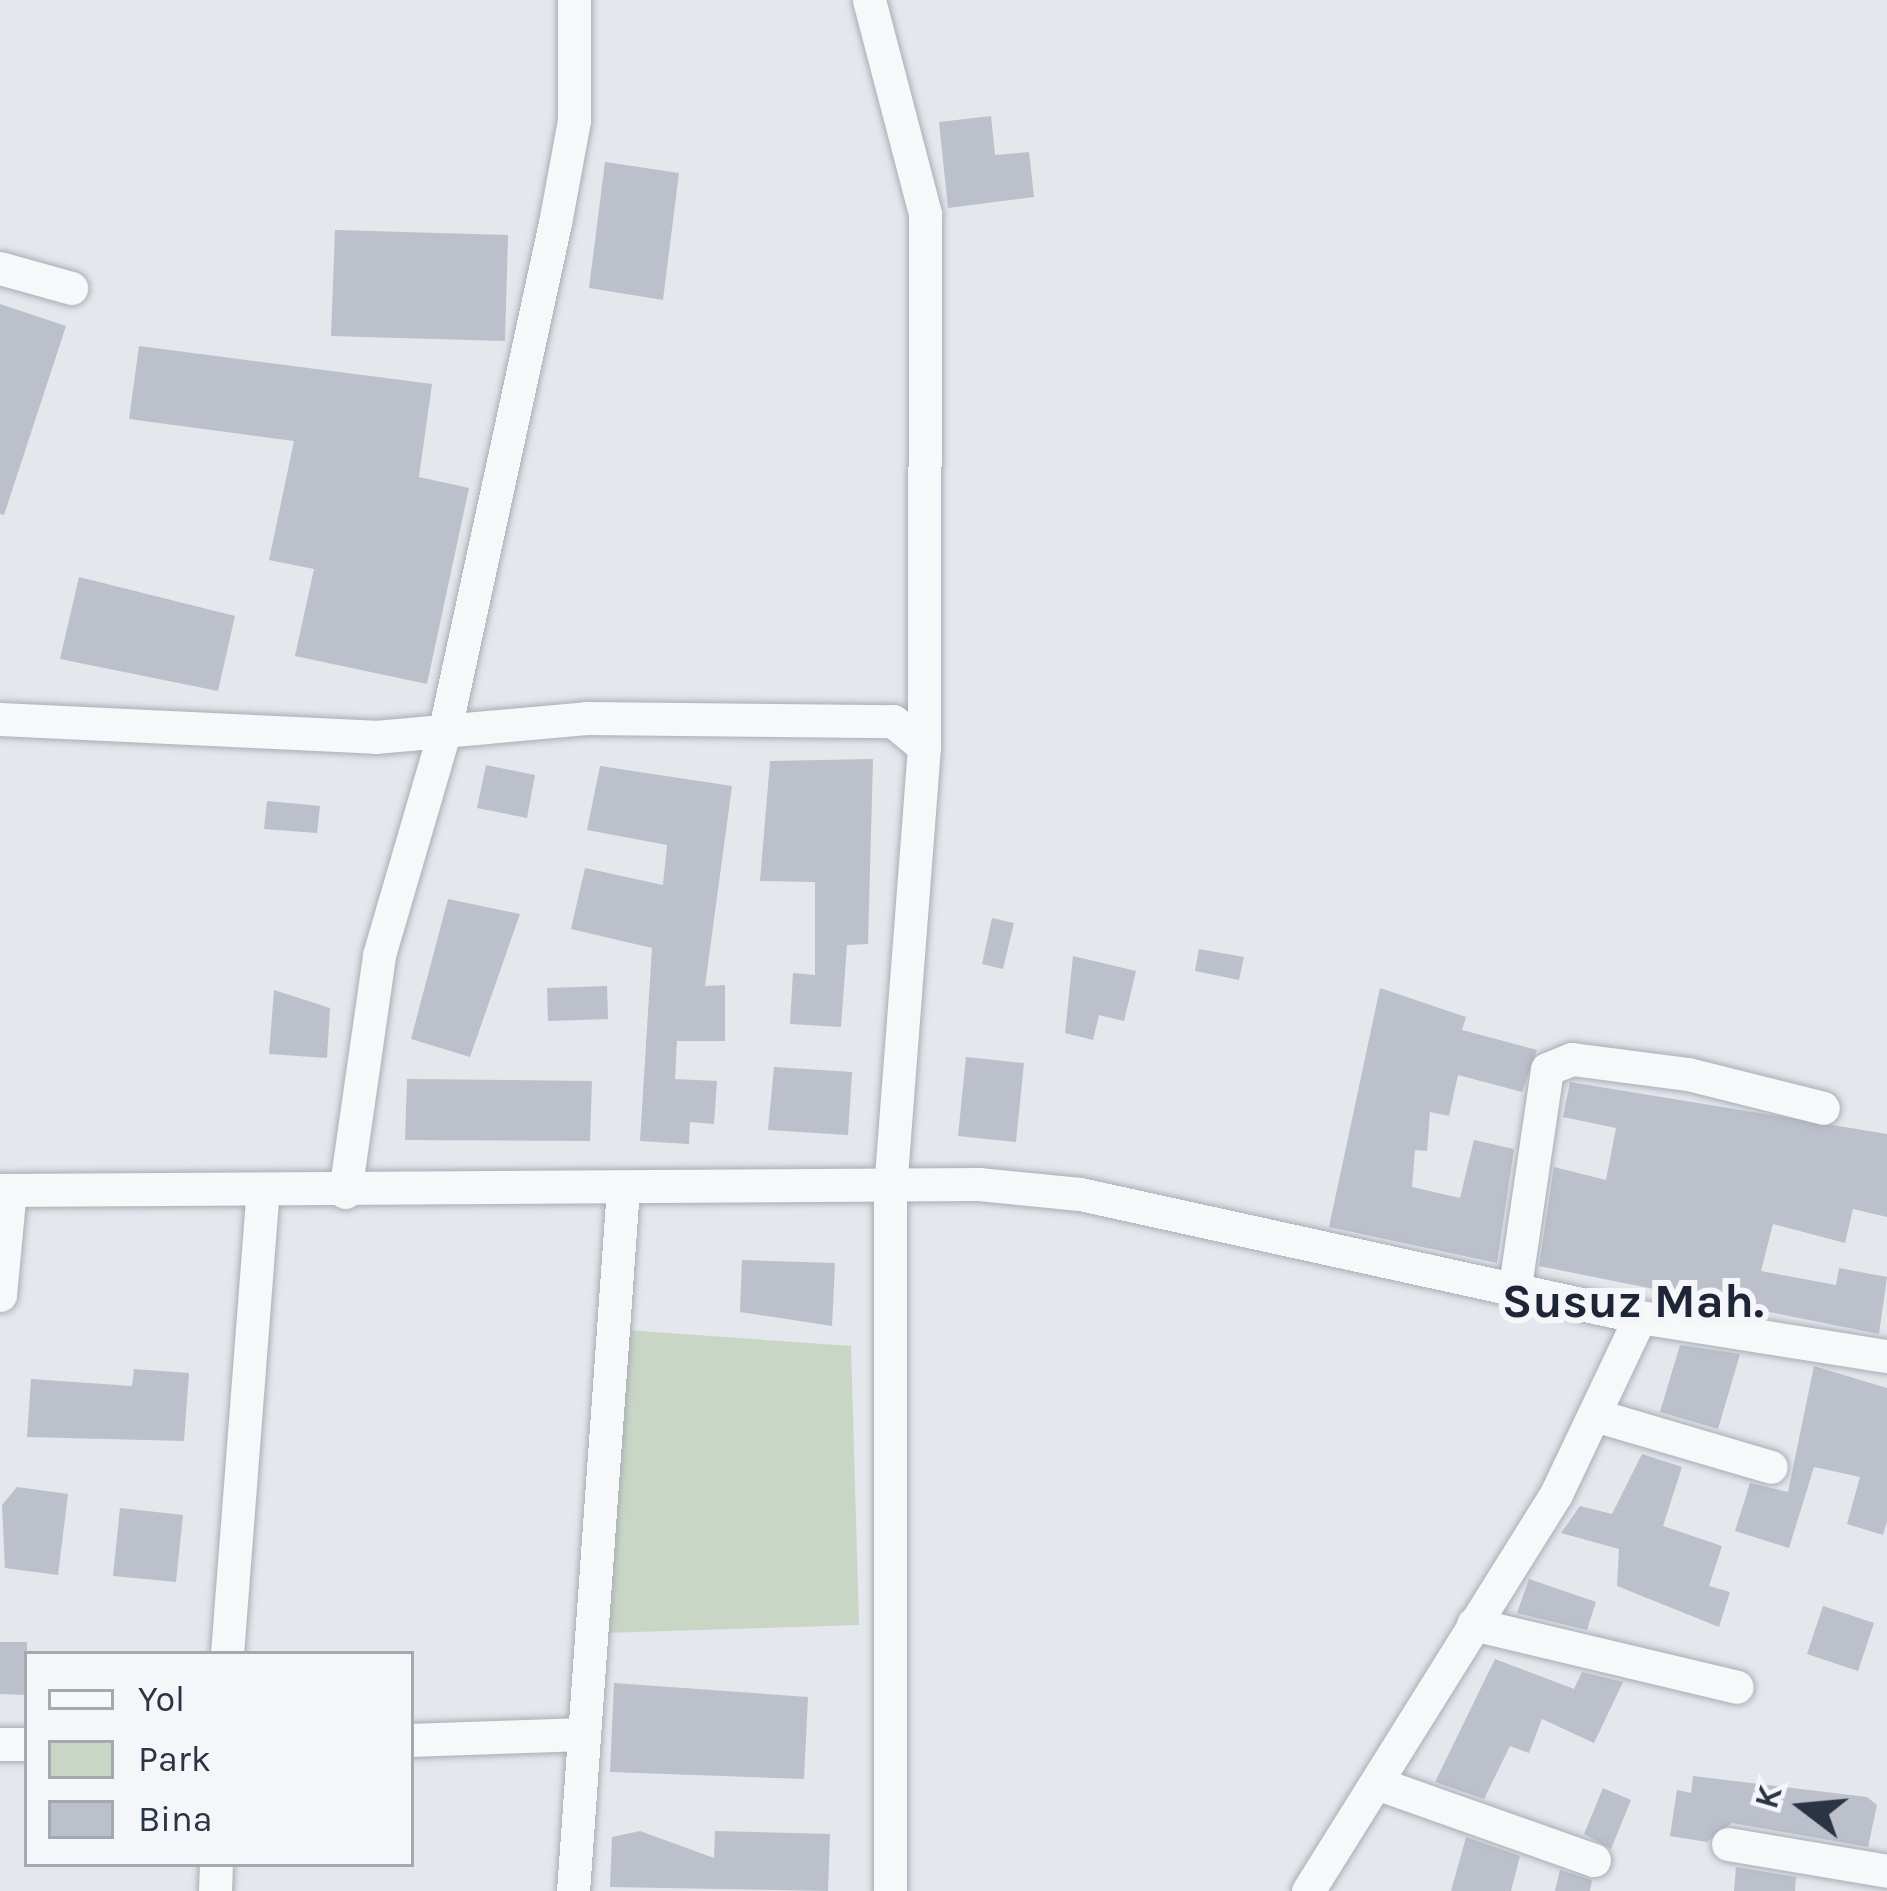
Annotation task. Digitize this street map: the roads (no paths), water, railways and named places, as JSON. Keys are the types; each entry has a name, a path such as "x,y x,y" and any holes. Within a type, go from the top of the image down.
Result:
{"street":[{"path":"345,1192 379,955 445,729 570,140 574,0"},
{"path":"869,0 925,214 924,747 890,1190 890,1891"},
{"path":"0,268 70,288"},
{"path":"0,719 375,736 586,718 893,721 924,747"},
{"path":"1515,1286 1547,1069 1572,1059 1688,1074 1823,1108"},
{"path":"573,1891 623,1189"},
{"path":"0,1295 5,1190 1080,1193 1640,1316 1887,1356"},
{"path":"227,1651 263,1191"},
{"path":"1308,1891 1378,1784 1598,1415 1640,1316"},
{"path":"1598,1415 1771,1467"},
{"path":"1473,1624 1737,1687"},
{"path":"414,1740 582,1734"},
{"path":"1378,1784 1594,1860"},
{"path":"1728,1844 1887,1871"}],"district":[{"name":"Susuz Mah.","path":"1633,1302"}]}
